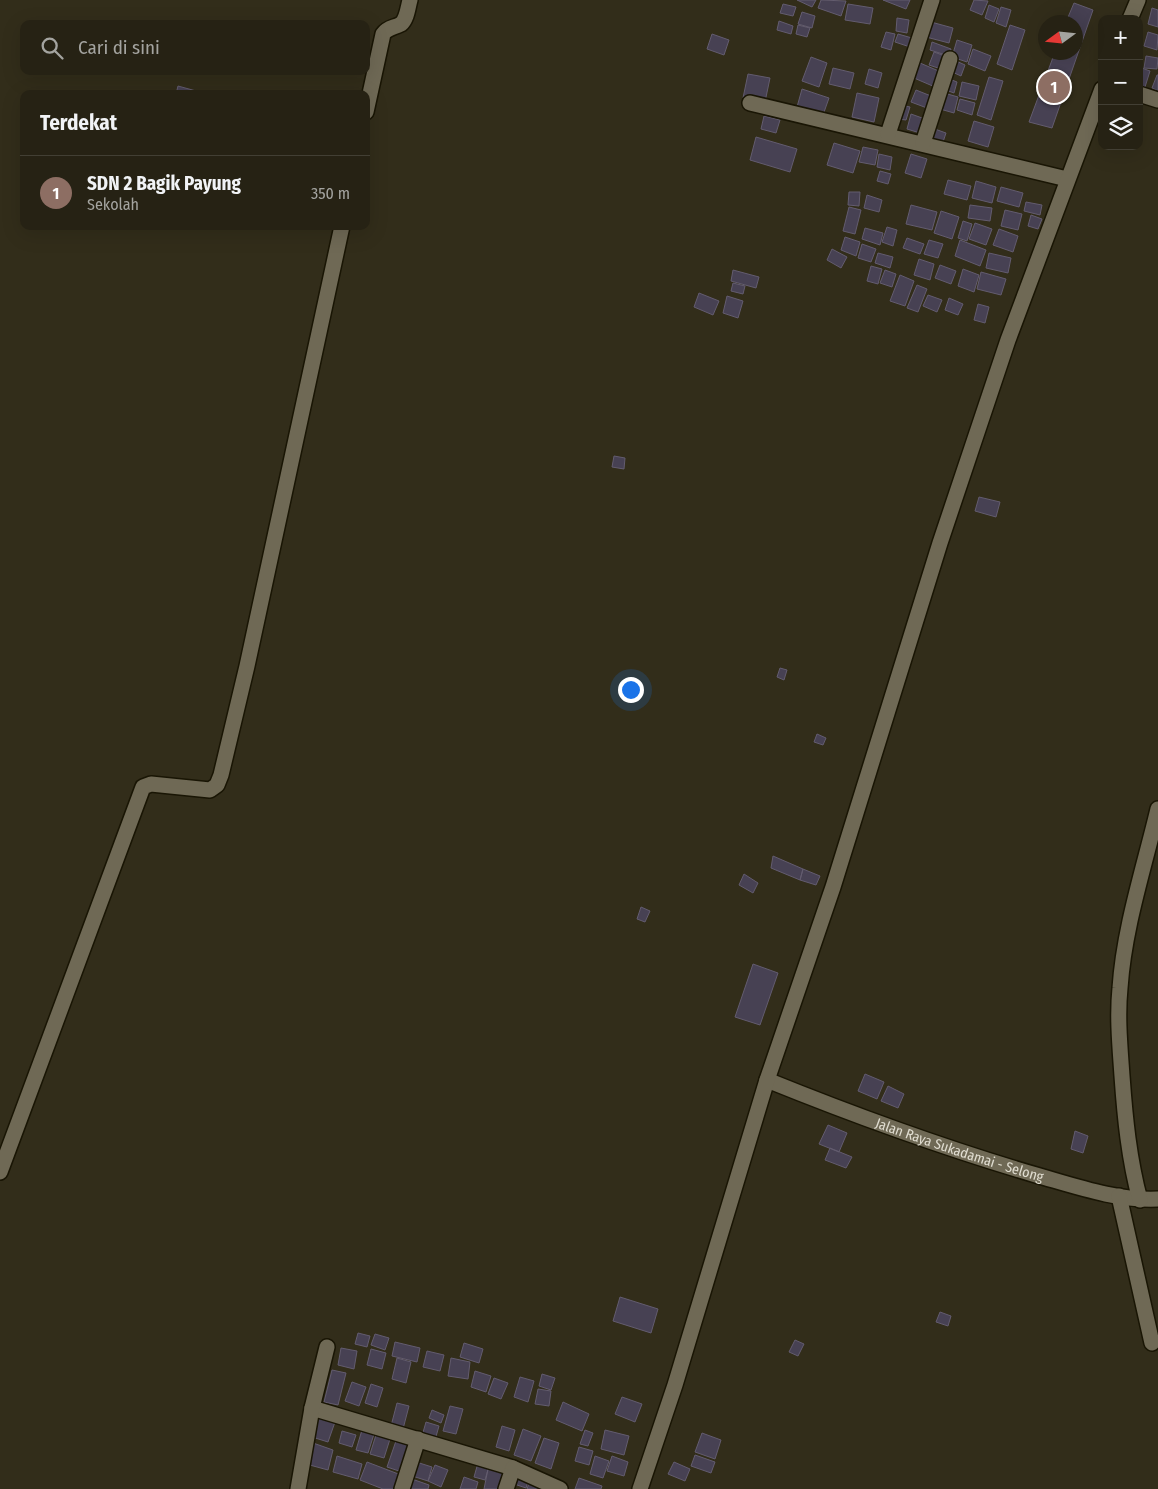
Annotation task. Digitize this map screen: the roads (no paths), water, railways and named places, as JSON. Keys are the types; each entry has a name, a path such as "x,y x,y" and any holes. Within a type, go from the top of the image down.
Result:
{"street":[{"path":"370,94 383,34 386,30 404,20 410,0"},
{"path":"888,134 932,0"},
{"path":"1132,15 1138,0"},
{"path":"924,143 950,59"},
{"path":"1143,95 1158,100"},
{"path":"640,1489 675,1385 768,1080 833,887 940,543 1008,340 1098,100"},
{"path":"750,103 888,134 1068,179"},
{"path":"0,1172 143,787 151,784 210,790 217,785 221,775 249,657 341,230"},
{"path":"1140,1200 1132,1170 1126,1130 1120,1044 1120,988 1127,941 1158,809"},
{"name":"Jalan Raya Sukadamai - Selong","path":"768,1080 934,1144 1093,1191 1140,1200 1158,1200"},
{"path":"1118,1196 1152,1343"},
{"path":"298,1489 312,1408 327,1347"},
{"path":"312,1408 513,1468 560,1489"},
{"path":"402,1489 418,1439"},
{"path":"506,1489 513,1468"}],"place":[{"name":"SDN 2 Bagik Payung","path":"1054,87"}]}
